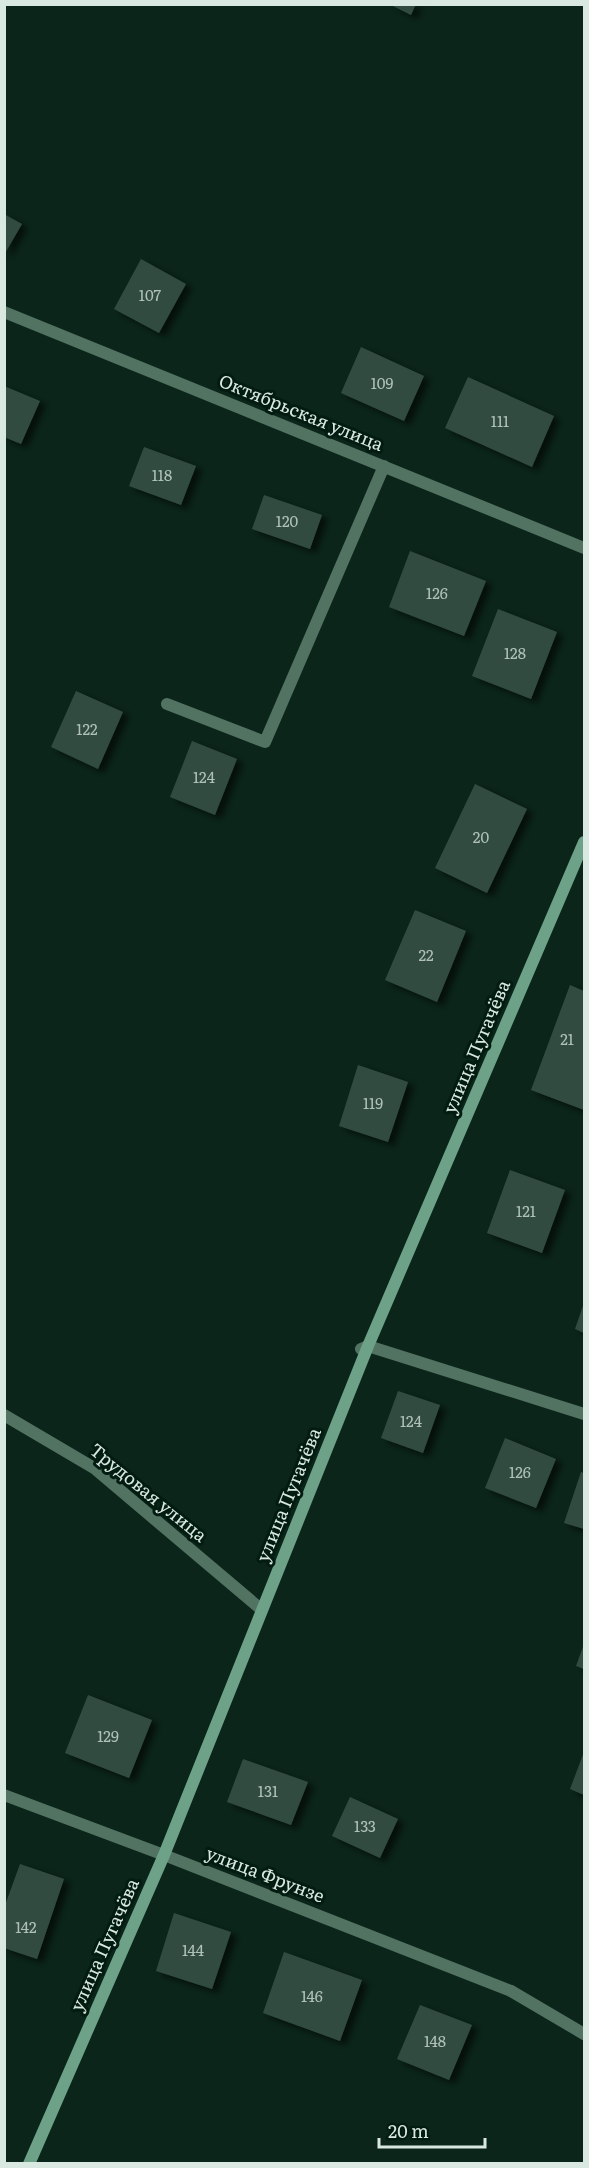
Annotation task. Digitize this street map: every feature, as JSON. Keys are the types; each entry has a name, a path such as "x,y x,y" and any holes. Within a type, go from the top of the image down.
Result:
{"street":[{"name":"Октябрьская улица","path":"4,312 585,548"},
{"path":"167,704 265,742 384,466"},
{"name":"улица Пугачёва","path":"29,2163 164,1855 365,1347 585,842"},
{"path":"365,1347 585,1414"},
{"name":"Трудовая улица","path":"4,1415 94,1468 262,1610"},
{"name":"улица Фрунзе","path":"4,1795 511,1991 585,2034"}],"building":[{"path":"389,4 416,4 411,15"},
{"path":"4,214 22,224 4,255"},
{"path":"141,259 186,284 159,333 114,309"},
{"path":"361,347 424,376 404,421 341,393"},
{"path":"468,377 554,416 532,467 445,428"},
{"path":"4,386 40,401 21,444 4,437"},
{"path":"144,447 196,466 181,505 129,486"},
{"path":"264,495 322,515 310,549 252,529"},
{"path":"410,551 486,581 464,636 389,607"},
{"path":"498,609 557,632 531,699 472,676"},
{"path":"76,691 123,712 98,769 51,747"},
{"path":"192,741 237,759 215,815 170,797"},
{"path":"475,784 527,809 487,893 435,868"},
{"path":"415,910 466,931 437,1002 385,980"},
{"path":"570,985 584,991 584,1110 531,1090"},
{"path":"358,1065 408,1082 388,1142 339,1126"},
{"path":"510,1170 565,1190 542,1253 487,1233"},
{"path":"584,1303 584,1333 575,1329"},
{"path":"398,1391 440,1405 423,1453 381,1438"},
{"path":"505,1438 556,1459 536,1508 485,1488"},
{"path":"581,1472 584,1473 584,1529 564,1523"},
{"path":"584,1644 584,1669 576,1666"},
{"path":"88,1695 152,1720 129,1778 65,1753"},
{"path":"584,1752 584,1795 570,1789"},
{"path":"243,1759 308,1782 291,1825 227,1802"},
{"path":"350,1797 398,1819 380,1858 332,1836"},
{"path":"20,1864 64,1879 37,1959 4,1948 4,1908"},
{"path":"174,1913 231,1932 212,1989 156,1971"},
{"path":"284,1952 362,1980 340,2041 263,2013"},
{"path":"420,2005 472,2025 449,2080 397,2059"}]}
